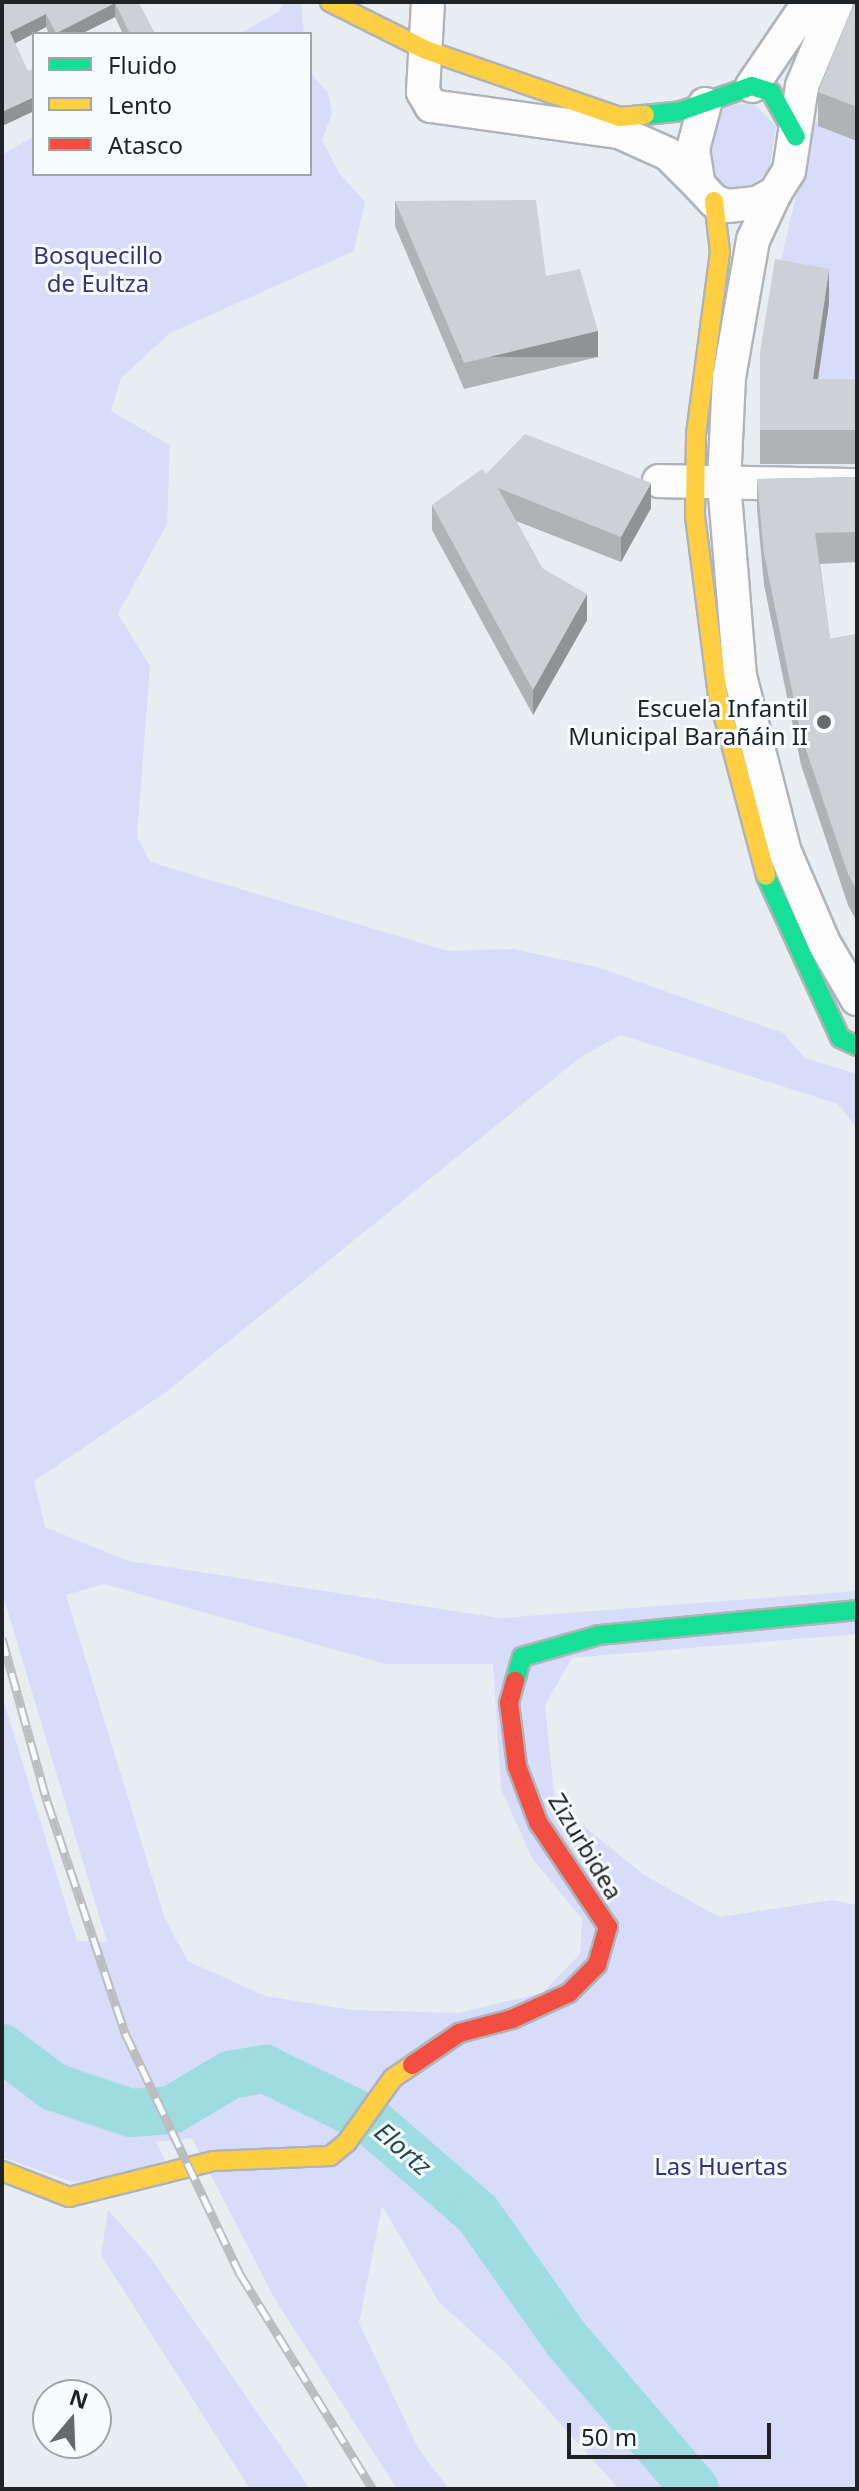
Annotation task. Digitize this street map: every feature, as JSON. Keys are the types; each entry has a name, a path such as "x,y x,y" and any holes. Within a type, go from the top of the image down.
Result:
{"street":[{"path":"330,2 426,50 620,117 705,104 752,86 809,2"},
{"path":"428,2 423,92 431,106 619,132 668,154 706,193 727,206 757,203 775,193"},
{"path":"837,2 802,86 789,171 753,240 710,482 695,516 718,695 742,799 765,873 797,952 840,1038 857,1046"},
{"path":"752,86 771,92 796,137"},
{"path":"705,104 693,149 720,252 710,482 740,676 760,767 791,865 824,943 857,999"},
{"path":"659,481 857,485"},
{"name":"Zizurbidea","path":"2,2171 36,2188 69,2197 213,2161 305,2161 330,2156 347,2142 393,2078 459,2033 512,2019 569,1993 597,1965 608,1927 538,1822 517,1766 509,1703 522,1657 599,1635 857,1610"}],"green space":[{"path":"285,2 301,2 304,32 243,32 278,12"},
{"path":"312,72 328,93 332,114 322,140 339,173 365,202 354,251 170,333 121,378 111,411 170,445 167,524 118,614 150,666 137,837 150,862 448,951 513,949 597,967 783,1033 805,1058 857,1074 857,1128 838,1104 621,1035 582,1056 166,1392 34,1481 45,1527 128,1561 500,1618 857,1591 857,1634 572,1658 545,1705 555,1803 644,1875 719,1917 832,1900 857,1905 857,2489 619,2489 505,2362 439,2302 382,2206 359,2323 418,2448 449,2489 397,2489 273,2296 192,2138 156,2142 168,2166 73,2182 2,2157 2,1696 77,1941 107,1942 2,1592 2,155 32,137 32,176 312,176","holes":["104,1584 385,1664 493,1664 501,1789 532,1858 582,1919 580,1954 542,1993 458,2013 352,2010 265,1996 188,1961 165,1919 66,1595"]},
{"path":"753,103 776,126 769,171 743,192 729,191 712,180 707,161 714,123 725,106"},
{"path":"814,121 857,137 857,408 809,408 774,289"},
{"path":"108,2210 150,2257 310,2489 250,2489 101,2255"}],"building":[{"path":"2,2 138,2 154,32 129,32 115,3 58,32 46,14 10,32 28,71 32,70 32,98 2,112"},
{"path":"857,2 857,107 818,92"},
{"path":"536,200 546,276 580,269 598,331 464,363 395,201"},
{"path":"775,259 829,269 813,379 857,379 857,430 760,430 760,352"},
{"path":"525,434 651,483 621,537 498,488 542,568 587,594 533,690 432,505 482,469 486,474"},
{"path":"857,477 857,532 815,533 830,639 857,634 857,891 848,874 801,735 764,554 757,479"}],"waterway":[{"name":"Elortz","path":"2,2048 54,2087 131,2113 171,2110 230,2075 265,2069 368,2119 477,2213 567,2340 695,2489"}],"railway":[{"path":"2,1638 47,1801 125,2033 240,2274 373,2489"}],"traffic: fast":[{"path":"645,115 681,111 752,86 771,92 796,137"},
{"path":"766,876 840,1038 857,1046"},
{"path":"515,1681 522,1657 599,1635 857,1610"}],"traffic: slow":[{"path":"330,2 426,50 620,117 645,115"},
{"path":"714,201 720,252 696,435 695,516 718,695 766,876"},
{"path":"2,2171 69,2197 213,2161 330,2156 347,2142 393,2078 412,2065"}],"traffic: jam":[{"path":"412,2065 459,2033 512,2019 569,1993 597,1965 608,1927 538,1822 517,1766 509,1703 515,1681"}],"place":[{"name":"Escuela Infantil Municipal Barañáin II","path":"824,722"}],"park label":[{"name":"Bosquecillo de Eultza","path":"98,269"},
{"name":"Las Huertas","path":"721,2166"}]}
